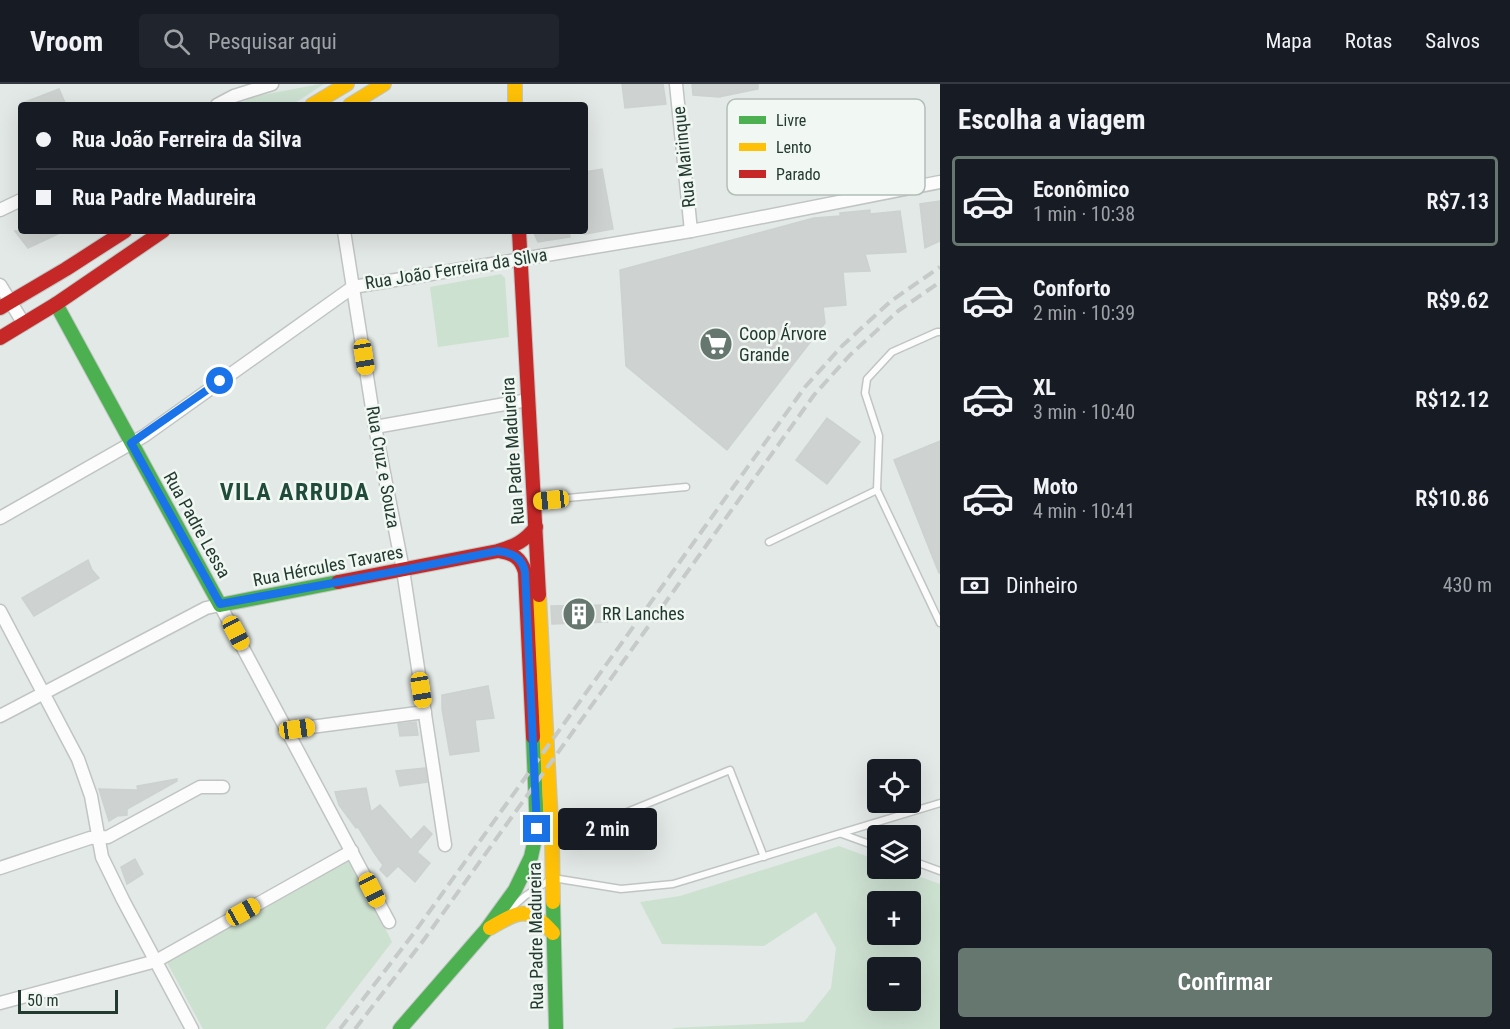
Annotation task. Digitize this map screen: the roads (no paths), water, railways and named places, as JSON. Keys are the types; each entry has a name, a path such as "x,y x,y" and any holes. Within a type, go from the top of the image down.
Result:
{"main road":[{"path":"317,102 347,84"},
{"path":"355,102 384,84"},
{"path":"514,84 515,102"},
{"path":"5,305 120,234"},
{"path":"56,304 58,290 134,234"},
{"path":"0,338 56,304 159,234"},
{"name":"Rua Padre Madureira","path":"519,234 552,840 556,1029"},
{"name":"Rua Padre Lessa","path":"56,304 220,604"},
{"name":"Rua Hércules Tavares","path":"220,604 498,551 515,546 528,537 536,527"},
{"name":"Rua Padre Madureira","path":"486,930 515,890 531,857 537,829 524,564 512,553 498,551"},
{"path":"400,1029 486,930 515,914 524,912 545,923 553,933"}],"street":[{"path":"223,102 272,84"},
{"name":"Rua Mairinque","path":"676,84 691,231"},
{"name":"Rua João Ferreira da Silva","path":"925,185 940,182"},
{"name":"Rua João Ferreira da Silva","path":"0,518 153,429 353,286 691,231 874,195"},
{"path":"0,210 18,201"},
{"name":"Rua Cruz e Souza","path":"344,234 375,428 403,570 445,844"},
{"path":"0,285 5,305 24,324"},
{"path":"375,428 528,400"},
{"name":"Rua Hércules Tavares","path":"0,716 206,608 220,604"},
{"name":"Rua Padre Lessa","path":"220,604 388,922"},
{"path":"0,611 78,759 91,796 98,839 107,867 192,1029"},
{"path":"288,730 425,712"},
{"path":"0,867 90,838 108,837 200,788 223,787"},
{"path":"0,1003 156,961 352,851"}],"lane":[{"path":"940,332 892,352 867,379 866,393 879,436 877,490 940,623"},
{"path":"534,501 686,487"},
{"path":"770,542 877,490"},
{"path":"583,830 730,770 764,858"},
{"path":"486,930 525,896 553,878 621,889 673,884 940,803"},
{"path":"841,833 867,843"},
{"path":"921,864 940,871"}],"railway":[{"path":"340,1029 414,933 805,387 842,346 891,301 940,267"},
{"path":"355,1029 423,941 814,395 850,355 898,311 940,282"}],"place":[{"name":"Coop Árvore Grande","path":"716,344"},
{"name":"RR Lanches","path":"579,614"}],"district":[{"name":"VILA ARRUDA","path":"295,492"}]}
